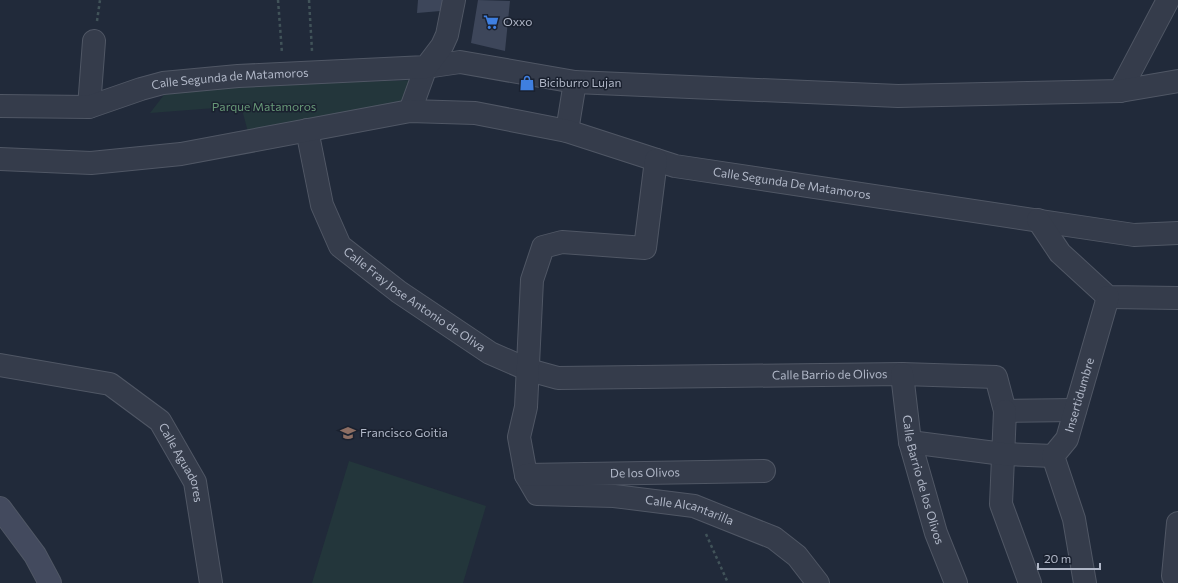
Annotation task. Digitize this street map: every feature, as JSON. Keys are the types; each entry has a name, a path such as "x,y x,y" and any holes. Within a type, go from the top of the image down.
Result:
{"main road":[{"path":"0,508 35,555 50,583"}],"street":[{"path":"0,160 91,163 181,154 410,111 426,67 442,46 447,35 454,0"},
{"path":"1120,91 1168,0"},
{"path":"89,107 94,41"},
{"path":"426,67 460,62 576,82 898,96 1120,91 1178,82"},
{"name":"Calle Segunda de Matamoros","path":"0,106 89,107 163,83 313,71 426,67"},
{"path":"567,132 576,82"},
{"name":"Calle Segunda De Matamoros","path":"410,111 475,113 567,132 676,166 1134,235 1178,233"},
{"name":"Calle Fray Jose Antonio de Oliva","path":"306,130 322,205 340,246 399,292 490,353 529,370 558,378"},
{"path":"526,476 519,437 526,407 529,370 532,280 543,247 562,242 645,248 656,160"},
{"path":"1038,220 1060,253 1108,297 1178,298"},
{"name":"Insertidumbre","path":"1054,456 1067,439 1108,297"},
{"name":"Calle Aguadores","path":"2,366 110,384 160,421 195,482 211,583"},
{"name":"Calle Barrio de Olivos","path":"558,378 902,374 996,377 1005,411"},
{"name":"Calle Barrio de los Olivos","path":"902,374 910,442 936,533 956,583"},
{"path":"1030,583 1001,504 1005,411 1075,410"},
{"path":"910,442 1003,454 1054,456 1074,519 1085,583"},
{"name":"De los Olivos","path":"526,476 764,471"},
{"name":"Calle Alcantarilla","path":"526,476 537,494 614,496 694,506 774,538 797,556 818,583"},
{"path":"1173,576 1178,523"}],"path":[{"path":"278,0 284,73"},
{"path":"309,0 313,71"},
{"path":"694,506 728,583"}],"green space":[{"name":"Parque Matamoros","path":"417,80 408,104 248,132 241,106 150,113 167,91 250,85"},
{"path":"349,461 486,506 463,583 312,583"}],"building":[{"path":"418,0 453,0 452,10 417,13"},
{"name":"Oxxo","path":"478,0 510,1 505,51 471,43"}],"place":[{"name":"Oxxo","path":"491,22"},
{"name":"Biciburro Lujan","path":"527,83"},
{"name":"Francisco Goitia","path":"348,433"}]}
